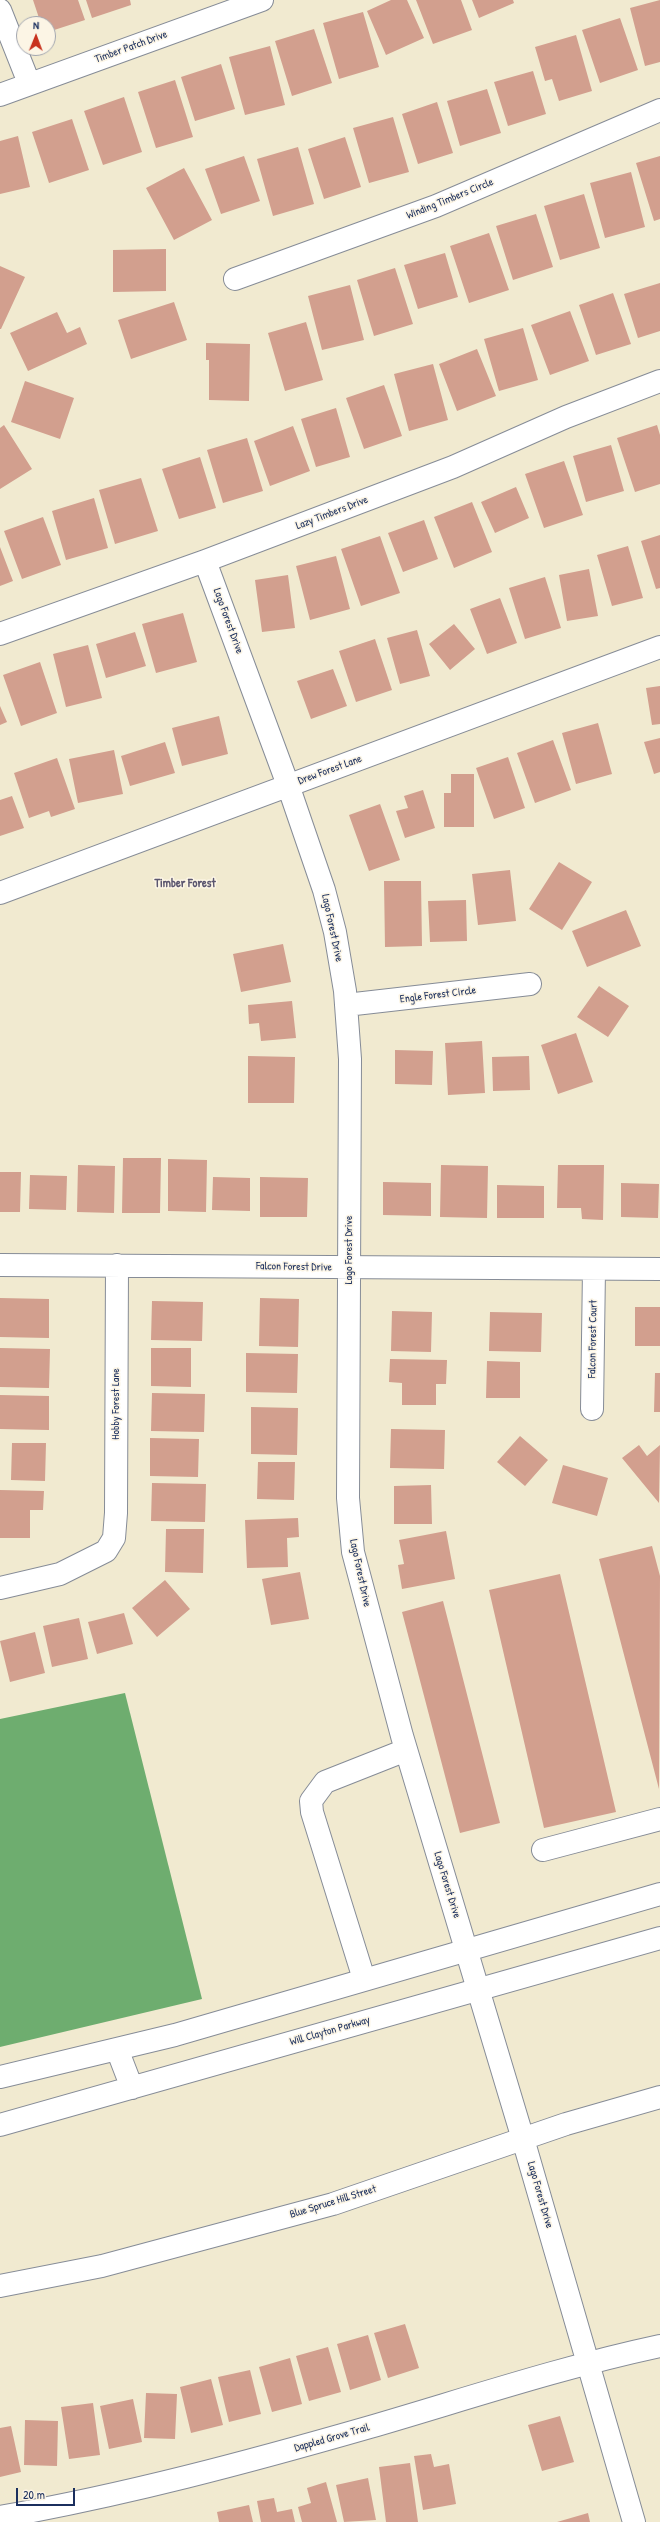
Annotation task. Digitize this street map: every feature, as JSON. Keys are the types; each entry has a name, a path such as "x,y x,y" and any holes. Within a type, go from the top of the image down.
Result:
{"street":[{"name":"Timber Patch Drive","path":"0,95 29,83 262,0"},
{"path":"0,10 29,83"},
{"name":"Winding Timbers Circle","path":"235,279 436,206 660,110"},
{"name":"Lazy Timbers Drive","path":"0,634 205,561 453,467 566,417 660,382"},
{"name":"Lago Forest Drive","path":"205,561 288,785 324,890 335,932 346,1005 350,1059 348,1498 353,1552 406,1750 523,2139 634,2522"},
{"name":"Drew Forest Lane","path":"0,894 660,647"},
{"name":"Engle Forest Circle","path":"346,1005 530,984"},
{"name":"Falcon Forest Drive","path":"0,1265 660,1269"},
{"name":"Hobby Forest Lane","path":"0,1588 60,1574 106,1551 112,1541 116,1513 117,1265"},
{"name":"Falcon Forest Court","path":"592,1409 594,1269"},
{"path":"364,1979 312,1812 311,1801 326,1782 406,1750"},
{"path":"543,1850 660,1819"},
{"path":"0,2077 117,2049 660,1894"},
{"name":"Will Clayton Parkway","path":"0,2125 660,1938"},
{"path":"117,2049 132,2088"},
{"name":"Blue Spruce Hill Street","path":"0,2286 102,2266 333,2204 523,2139 660,2097"},
{"name":"Dappled Grove Trail","path":"0,2517 90,2500 240,2464 589,2364 660,2346"}],"green space":[{"path":"125,1693 202,1999 0,2047 0,1719"}],"building":[{"path":"33,0 78,0 85,20 56,29 56,16 38,16"},
{"path":"86,0 130,0 131,5 92,18"},
{"path":"391,0 407,0 424,38 386,55 367,11"},
{"path":"416,0 461,0 472,30 433,44"},
{"path":"472,0 513,0 514,3 479,18"},
{"path":"660,0 660,62 645,66 630,8"},
{"path":"363,12 379,67 339,79 323,23"},
{"path":"620,18 638,70 600,83 582,30"},
{"path":"314,29 332,83 292,96 275,41"},
{"path":"576,35 592,91 559,101 552,79 545,81 535,47"},
{"path":"270,46 285,105 245,115 229,57"},
{"path":"221,64 235,109 195,121 181,77"},
{"path":"533,71 546,114 508,126 494,82"},
{"path":"175,80 193,137 156,148 138,92"},
{"path":"487,89 501,133 460,146 447,101"},
{"path":"124,97 142,152 103,165 84,111"},
{"path":"437,102 453,153 418,164 402,114"},
{"path":"393,117 409,172 369,183 353,128"},
{"path":"72,119 89,170 49,183 32,132"},
{"path":"18,136 30,187 0,194 0,141"},
{"path":"345,137 361,187 324,199 308,149"},
{"path":"298,147 314,204 273,216 257,159"},
{"path":"244,156 260,201 221,214 205,169"},
{"path":"660,156 660,219 654,221 636,163"},
{"path":"184,168 212,220 174,240 146,188"},
{"path":"631,172 645,227 605,238 590,183"},
{"path":"584,194 600,248 560,260 544,206"},
{"path":"536,214 553,267 513,280 496,226"},
{"path":"489,233 509,290 469,303 450,246"},
{"path":"166,249 166,291 113,292 113,250"},
{"path":"445,253 458,297 418,309 404,265"},
{"path":"0,266 25,277 1,329 0,329"},
{"path":"395,268 413,324 374,336 357,280"},
{"path":"660,283 660,331 638,338 624,294"},
{"path":"350,285 364,340 322,350 308,296"},
{"path":"613,293 631,344 596,355 579,305"},
{"path":"174,302 187,340 131,359 118,320"},
{"path":"570,311 589,361 550,375 531,325"},
{"path":"57,312 67,333 80,327 87,344 28,371 10,333"},
{"path":"306,322 323,380 285,391 268,333"},
{"path":"523,328 538,380 499,391 484,339"},
{"path":"206,343 250,344 249,401 209,400 209,360 206,360"},
{"path":"477,349 496,396 457,411 439,364"},
{"path":"433,364 448,420 409,431 394,374"},
{"path":"25,381 74,398 60,439 11,422"},
{"path":"384,385 402,436 364,449 346,398"},
{"path":"336,408 350,457 316,467 301,419"},
{"path":"4,425 32,469 0,489 0,428"},
{"path":"657,425 660,435 660,484 635,492 617,438"},
{"path":"293,426 310,471 270,486 254,441"},
{"path":"247,438 263,491 223,503 207,450"},
{"path":"611,445 624,491 586,502 573,456"},
{"path":"200,457 216,508 179,519 162,469"},
{"path":"564,461 583,515 544,528 525,474"},
{"path":"141,478 158,531 115,544 99,490"},
{"path":"516,487 529,518 495,533 481,502"},
{"path":"94,498 108,548 66,560 52,511"},
{"path":"472,502 492,552 454,568 434,517"},
{"path":"43,517 61,565 22,579 4,531"},
{"path":"424,520 438,559 403,572 388,533"},
{"path":"660,535 660,588 656,589 641,541"},
{"path":"380,536 400,593 361,606 341,549"},
{"path":"628,546 643,598 612,606 597,555"},
{"path":"0,547 13,581 0,586"},
{"path":"336,556 350,609 310,620 296,566"},
{"path":"589,569 598,616 567,621 559,575"},
{"path":"288,575 295,628 262,632 255,580"},
{"path":"545,577 561,628 525,639 509,588"},
{"path":"500,598 517,643 487,654 470,609"},
{"path":"183,613 197,662 156,673 142,624"},
{"path":"454,624 475,649 450,670 429,644"},
{"path":"417,630 430,676 400,684 387,638"},
{"path":"135,632 146,666 106,678 96,644"},
{"path":"375,639 392,690 356,702 339,651"},
{"path":"88,645 102,698 66,707 53,654"},
{"path":"40,662 57,713 21,726 3,675"},
{"path":"333,669 347,706 311,719 297,681"},
{"path":"660,686 660,724 652,725 646,688"},
{"path":"0,706 7,722 0,725"},
{"path":"219,716 228,754 182,766 172,728"},
{"path":"598,723 612,774 576,784 562,733"},
{"path":"660,738 660,772 654,774 644,742"},
{"path":"553,740 571,790 535,803 517,753"},
{"path":"165,742 175,773 130,786 121,756"},
{"path":"114,750 123,794 78,803 69,759"},
{"path":"508,757 525,808 494,819 476,768"},
{"path":"57,758 75,809 51,817 49,811 29,818 14,773"},
{"path":"451,774 474,774 474,827 444,827 444,793 451,793"},
{"path":"423,790 435,828 405,838 396,811 408,808 404,796"},
{"path":"12,796 24,828 0,836 0,800"},
{"path":"380,804 400,860 369,871 349,815"},
{"path":"559,862 592,882 562,930 529,909"},
{"path":"510,870 516,921 478,925 472,874"},
{"path":"384,881 421,881 422,946 385,947"},
{"path":"466,900 467,941 430,942 428,901"},
{"path":"626,910 641,946 587,967 572,931"},
{"path":"283,944 291,982 241,992 233,954"},
{"path":"599,986 629,1006 608,1037 577,1017"},
{"path":"292,1001 296,1038 261,1041 259,1023 249,1024 248,1005"},
{"path":"576,1033 593,1082 558,1094 541,1045"},
{"path":"482,1041 485,1093 448,1095 445,1043"},
{"path":"395,1050 433,1051 432,1085 395,1084"},
{"path":"248,1056 295,1057 294,1103 248,1103"},
{"path":"529,1056 530,1090 493,1091 492,1057"},
{"path":"123,1158 161,1158 160,1213 122,1213"},
{"path":"168,1159 207,1160 206,1212 168,1211"},
{"path":"78,1165 115,1166 114,1213 77,1212"},
{"path":"441,1165 488,1166 487,1218 440,1217"},
{"path":"558,1165 604,1165 603,1220 582,1219 581,1208 557,1208"},
{"path":"0,1172 21,1172 20,1212 0,1212"},
{"path":"30,1175 67,1176 66,1210 29,1209"},
{"path":"213,1177 250,1178 250,1211 212,1210"},
{"path":"260,1177 308,1178 307,1217 260,1217"},
{"path":"383,1182 431,1183 431,1216 383,1215"},
{"path":"621,1183 659,1184 658,1218 621,1217"},
{"path":"497,1185 544,1186 544,1218 497,1218"},
{"path":"0,1298 49,1299 49,1338 0,1337"},
{"path":"260,1298 299,1299 298,1347 259,1346"},
{"path":"152,1301 203,1302 202,1341 151,1340"},
{"path":"635,1307 660,1307 660,1346 635,1346"},
{"path":"392,1311 432,1312 431,1352 391,1351"},
{"path":"490,1312 542,1313 541,1352 489,1351"},
{"path":"0,1348 50,1349 49,1388 0,1387"},
{"path":"151,1348 191,1348 191,1387 151,1386"},
{"path":"246,1353 298,1354 297,1393 246,1392"},
{"path":"390,1359 447,1360 446,1384 436,1384 436,1405 402,1405 402,1383 389,1382"},
{"path":"487,1361 520,1362 520,1398 486,1398"},
{"path":"655,1373 660,1373 660,1412 654,1412"},
{"path":"152,1393 205,1394 204,1432 151,1431"},
{"path":"0,1395 49,1396 49,1430 0,1429"},
{"path":"251,1407 298,1408 297,1455 251,1454"},
{"path":"391,1429 445,1430 444,1469 390,1468"},
{"path":"520,1436 548,1460 525,1486 497,1462"},
{"path":"150,1438 199,1439 198,1477 150,1476"},
{"path":"12,1443 46,1443 45,1481 11,1480"},
{"path":"639,1445 647,1456 660,1445 659,1503 622,1458"},
{"path":"258,1462 295,1462 294,1500 257,1499"},
{"path":"563,1465 608,1478 597,1516 552,1503"},
{"path":"152,1483 206,1484 205,1522 151,1521"},
{"path":"431,1485 432,1524 394,1524 394,1486"},
{"path":"0,1490 44,1491 43,1510 30,1510 30,1538 0,1538"},
{"path":"298,1518 299,1537 287,1538 288,1567 247,1568 245,1520"},
{"path":"166,1529 204,1529 203,1573 165,1572"},
{"path":"446,1531 455,1579 402,1589 398,1565 404,1564 399,1540"},
{"path":"652,1546 660,1576 659,1789 599,1559"},
{"path":"300,1572 309,1619 271,1625 262,1579"},
{"path":"560,1574 616,1812 544,1828 489,1590"},
{"path":"165,1580 190,1609 157,1637 132,1608"},
{"path":"443,1601 500,1823 460,1833 402,1612"},
{"path":"124,1613 133,1644 97,1654 88,1622"},
{"path":"79,1618 88,1659 52,1667 43,1626"},
{"path":"35,1632 45,1673 10,1682 0,1641"},
{"path":"405,2324 419,2368 388,2378 374,2333"},
{"path":"368,2335 381,2380 350,2390 337,2344"},
{"path":"328,2347 341,2392 309,2401 296,2356"},
{"path":"290,2358 302,2404 272,2412 259,2367"},
{"path":"250,2370 261,2414 229,2422 218,2377"},
{"path":"211,2379 223,2425 191,2433 180,2387"},
{"path":"146,2393 177,2394 175,2439 144,2438"},
{"path":"133,2399 142,2442 109,2449 100,2406"},
{"path":"93,2403 100,2455 69,2459 61,2407"},
{"path":"560,2416 574,2462 542,2471 528,2425"},
{"path":"25,2420 58,2421 57,2466 24,2465"},
{"path":"11,2426 21,2472 0,2477 0,2428"},
{"path":"431,2454 434,2467 449,2464 456,2504 423,2510 414,2456"},
{"path":"410,2463 418,2522 386,2522 379,2467"},
{"path":"368,2478 376,2520 344,2522 336,2485"},
{"path":"326,2482 337,2522 302,2522 298,2507 311,2503 307,2488"},
{"path":"274,2498 277,2512 292,2509 295,2522 261,2522 257,2501"},
{"path":"249,2505 253,2522 219,2522 217,2512"},
{"path":"588,2513 590,2522 557,2522"}],"district":[{"name":"Timber Forest","path":"185,884"}]}
